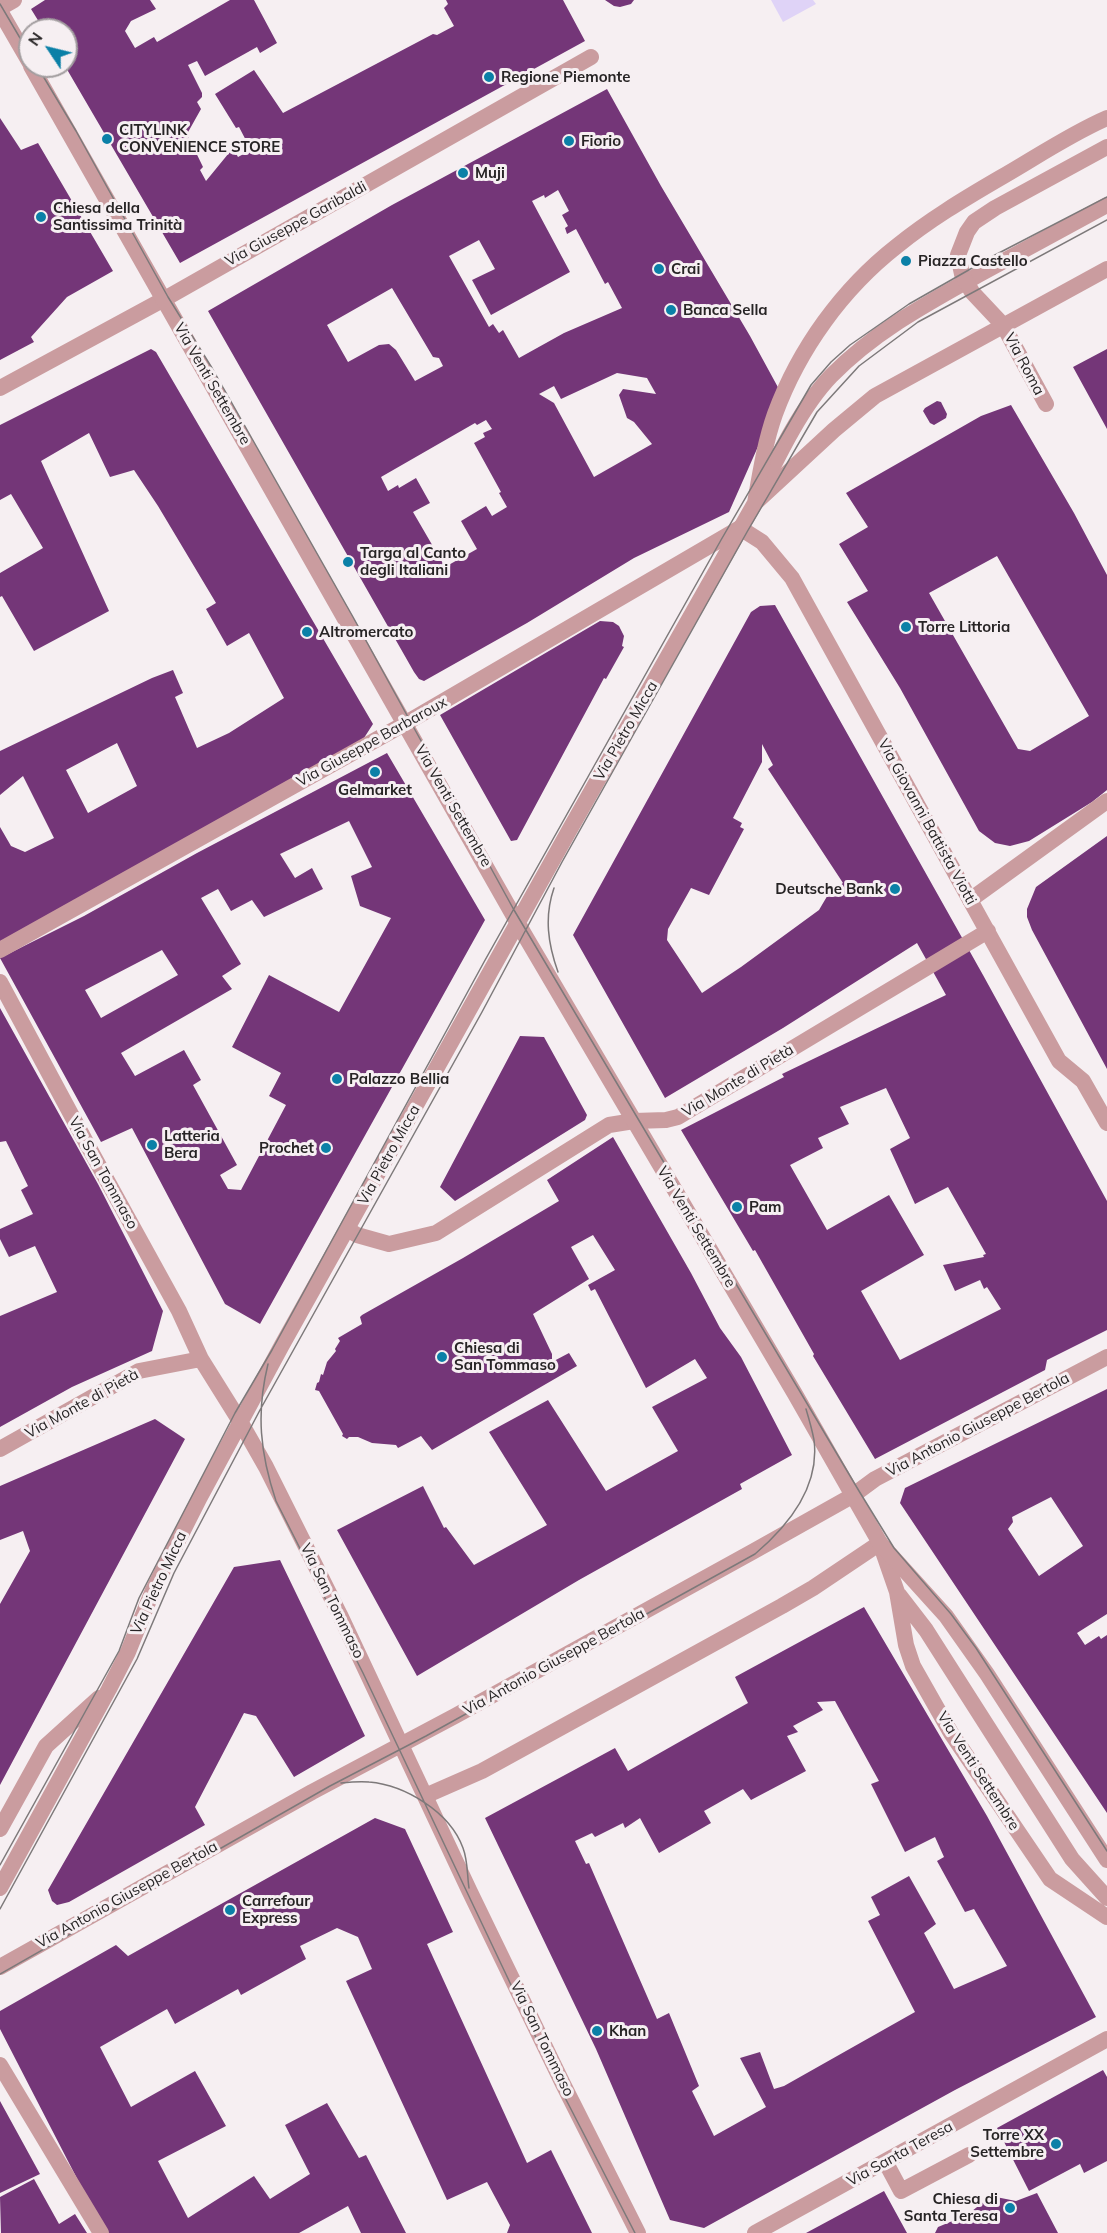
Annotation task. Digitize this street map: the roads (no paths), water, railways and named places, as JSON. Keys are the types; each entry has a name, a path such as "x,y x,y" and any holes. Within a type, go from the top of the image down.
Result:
{"street":[{"path":"0,10 14,0"},
{"name":"Via Venti Settembre","path":"0,10 18,42"},
{"name":"Via Giuseppe Garibaldi","path":"0,388 164,299 591,57"},
{"name":"Via Venti Settembre","path":"38,78 518,923 880,1543 946,1616 987,1674 1107,1860"},
{"path":"755,503 775,414 804,353 818,330 847,293 879,261 930,221 1025,163 1107,118"},
{"path":"966,282 958,255 960,246 974,222 1107,147"},
{"path":"755,503 794,428 830,377 864,345 898,321 1107,205"},
{"path":"755,503 772,485 875,396 1107,269"},
{"name":"Via Roma","path":"966,282 972,292 1003,325 1046,404"},
{"name":"Via Pietro Micca","path":"0,1888 109,1689 128,1652 153,1590 241,1423 347,1229 755,503"},
{"name":"Via Giuseppe Barbaroux","path":"0,950 406,723 740,528"},
{"name":"Via Giovanni Battista Viotti","path":"740,528 762,542 792,578 1059,1061 1083,1081 1107,1122"},
{"path":"970,900 1107,801"},
{"name":"Via Monte di Pietà","path":"347,1229 357,1235 389,1244 436,1233 609,1125 678,1117 988,931"},
{"name":"Via San Tommaso","path":"0,982 179,1311 201,1359 266,1467 329,1593 563,2084 638,2233"},
{"name":"Via Antonio Giuseppe Bertola","path":"0,1967 312,1792 852,1496 875,1479 1107,1357"},
{"name":"Via Monte di Pietà","path":"0,1449 139,1371 201,1359"},
{"path":"425,1796 482,1771 782,1606 880,1543"},
{"name":"Via Venti Settembre","path":"880,1543 897,1592 906,1645 913,1666 973,1767 1050,1879 1107,1917"},
{"name":"Via Venti Settembre","path":"897,1592 926,1630 1072,1859 1107,1898"},
{"name":"Via Pietro Micca","path":"0,1829 46,1746 109,1689"},
{"name":"Via Santa Teresa","path":"755,2233 886,2163 1107,2039"},
{"path":"0,2065 101,2233"},
{"path":"886,2163 901,2190 969,2154"}],"tram line":[{"path":"0,4 18,35"},
{"path":"44,78 353,617 514,910 859,1491 894,1548 951,1614 976,1648 1107,1851"},
{"path":"0,1865 119,1651 139,1598 235,1413 272,1350 484,962 721,540 811,385 850,345 909,304 995,255 1107,197"},
{"path":"0,1909 137,1659 174,1573 260,1410 482,1012 562,862 817,412 859,366 918,322 1107,220"},
{"path":"554,888 549,909 548,930 558,972"},
{"path":"268,1364 261,1416 263,1449 276,1501 363,1673 559,2086 635,2233"},
{"path":"0,1974 330,1786 426,1736 755,1554 790,1518 807,1489 815,1457 814,1440 806,1409"},
{"path":"341,1783 383,1784 411,1795 437,1812 457,1835 463,1848 469,1888"}],"place":[{"name":"Regione Piemonte","path":"489,77"},
{"name":"CITYLINK CONVENIENCE STORE","path":"107,139"},
{"name":"Fiorio","path":"569,141"},
{"name":"Muji","path":"463,173"},
{"name":"Chiesa della Santissima Trinità","path":"41,217"},
{"name":"Piazza Castello","path":"906,261"},
{"name":"Crai","path":"659,269"},
{"name":"Banca Sella","path":"671,310"},
{"name":"Targa al Canto degli Italiani","path":"348,562"},
{"name":"Torre Littoria","path":"906,627"},
{"name":"Altromercato","path":"307,632"},
{"name":"Gelmarket","path":"375,772"},
{"name":"Deutsche Bank","path":"895,889"},
{"name":"Palazzo Bellia","path":"337,1079"},
{"name":"Latteria Bera","path":"152,1145"},
{"name":"Prochet","path":"326,1148"},
{"name":"Pam","path":"737,1207"},
{"name":"Chiesa di San Tommaso","path":"442,1357"},
{"name":"Carrefour Express","path":"230,1910"},
{"name":"Khan","path":"597,2031"},
{"name":"Torre XX Settembre","path":"1056,2144"},
{"name":"Chiesa di Santa Teresa","path":"1010,2208"}]}
